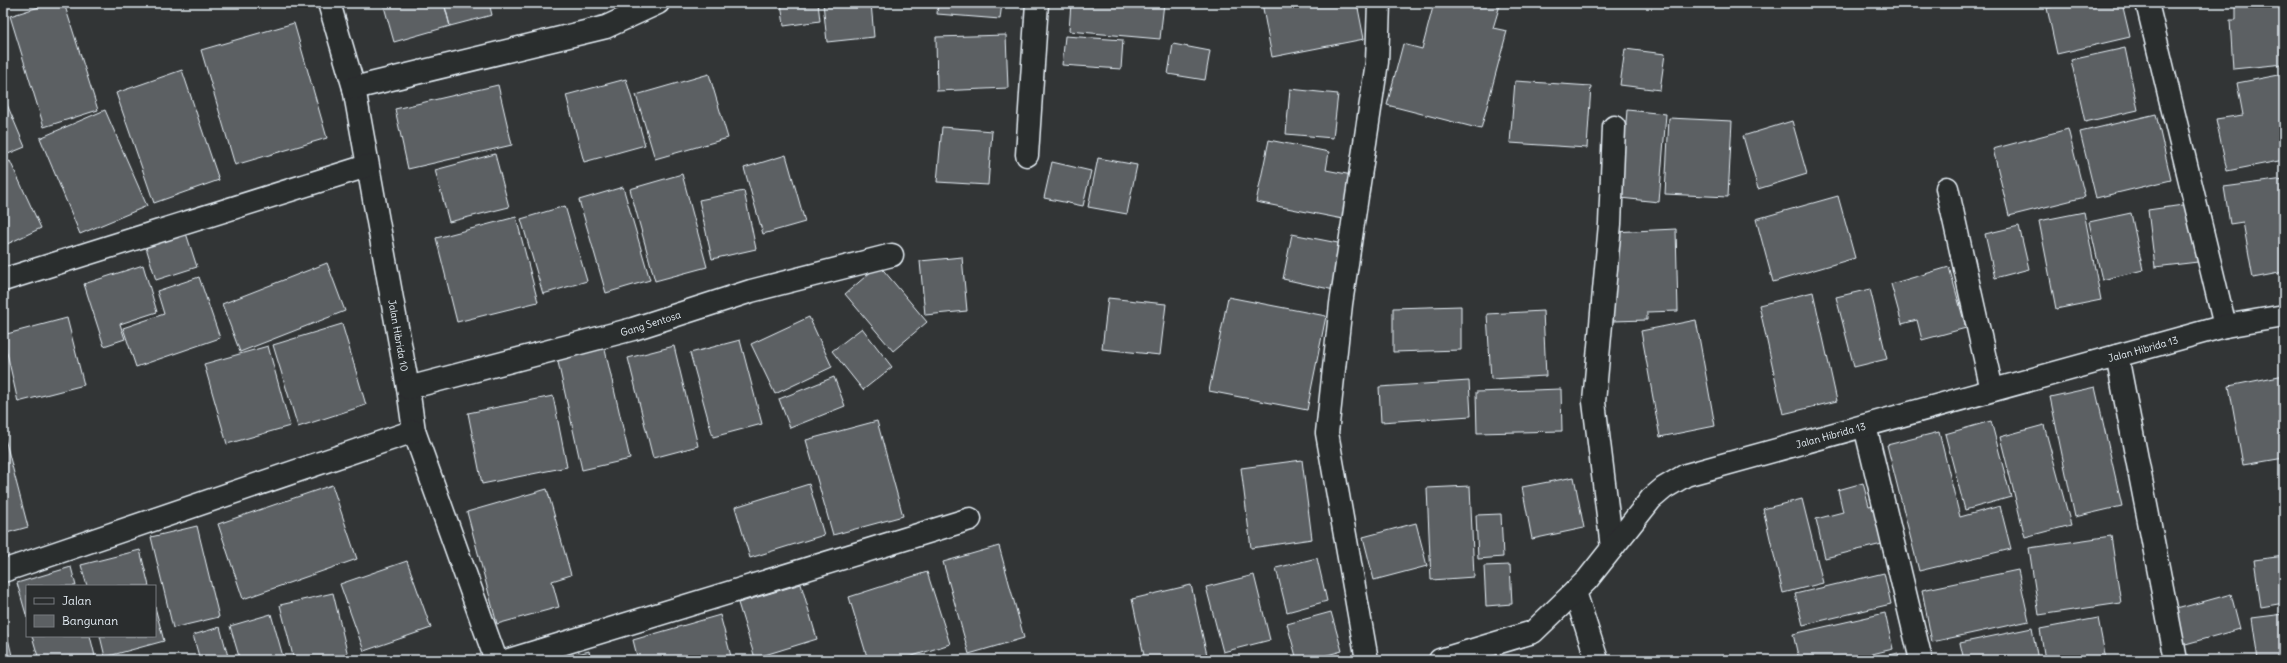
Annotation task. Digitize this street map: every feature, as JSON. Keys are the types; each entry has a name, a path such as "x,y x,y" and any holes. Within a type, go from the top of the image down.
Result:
{"street":[{"name":"Jalan Hibrida 10","path":"329,3 354,88 408,388 414,430 496,660"},
{"path":"354,88 606,27 658,3"},
{"path":"1027,155 1037,3"},
{"path":"1367,660 1327,433 1341,304 1377,62 1379,3"},
{"path":"2147,3 2225,326"},
{"path":"1612,548 1594,402 1610,224 1614,127"},
{"path":"3,280 367,166"},
{"path":"1947,188 1992,390"},
{"name":"Gang Sentosa","path":"408,388 633,329 751,291 892,254"},
{"name":"Jalan Hibrida 13","path":"1440,660 1533,632 1587,580 1651,499 1664,488 1686,475 2225,326 2284,316"},
{"path":"2117,356 2176,660"},
{"path":"1865,426 1921,660"},
{"path":"3,571 414,430"},
{"path":"509,660 970,519"},
{"path":"1575,592 1597,660"}],"building":[{"path":"52,3 64,3 98,110 44,127 10,16"},
{"path":"383,3 444,3 450,26 394,42"},
{"path":"444,3 489,3 492,15 450,26"},
{"path":"781,3 818,3 820,21 784,26"},
{"path":"823,3 871,3 874,37 827,42"},
{"path":"938,3 1002,3 1000,19 937,14"},
{"path":"1071,3 1164,3 1160,39 1069,31"},
{"path":"1262,3 1357,3 1364,39 1272,57"},
{"path":"1434,3 1492,3 1500,5 1493,28 1507,31 1481,129 1387,105 1403,44 1422,49"},
{"path":"2068,3 2122,3 2130,37 2057,54 2047,8"},
{"path":"2236,3 2284,3 2284,64 2233,69 2230,20 2236,20"},
{"path":"294,23 327,138 235,165 201,50"},
{"path":"1006,35 1008,88 937,91 936,37"},
{"path":"1065,36 1123,40 1121,69 1062,65"},
{"path":"1173,44 1210,51 1205,80 1168,74"},
{"path":"2125,48 2138,110 2085,122 2071,60"},
{"path":"1625,49 1665,54 1660,90 1620,85"},
{"path":"182,70 219,180 154,203 116,93"},
{"path":"709,74 728,138 655,159 636,95"},
{"path":"2284,74 2284,160 2227,171 2216,119 2243,115 2237,83"},
{"path":"626,79 645,145 584,162 566,95"},
{"path":"1515,81 1591,86 1587,148 1510,143"},
{"path":"498,85 512,145 408,169 395,109"},
{"path":"1290,89 1338,94 1333,138 1286,134"},
{"path":"3,95 25,147 3,156"},
{"path":"105,110 147,206 80,234 40,138"},
{"path":"1627,110 1666,114 1659,202 1620,198"},
{"path":"2156,114 2171,180 2096,198 2080,132"},
{"path":"1669,118 1732,121 1728,197 1665,194"},
{"path":"1792,121 1807,174 1758,189 1743,136"},
{"path":"942,127 992,131 988,185 937,182"},
{"path":"2068,129 2085,197 2009,216 1993,149"},
{"path":"1269,140 1329,152 1326,170 1352,175 1343,219 1256,202"},
{"path":"495,154 509,207 449,222 435,170"},
{"path":"786,155 805,222 763,234 744,168"},
{"path":"1098,158 1137,165 1127,214 1088,207"},
{"path":"10,161 41,228 3,246 3,164"},
{"path":"1052,162 1091,171 1083,206 1044,198"},
{"path":"682,174 707,267 655,281 630,189"},
{"path":"2284,179 2284,272 2253,278 2243,222 2230,224 2224,187"},
{"path":"623,187 650,280 606,293 579,200"},
{"path":"744,191 756,249 712,259 699,200"},
{"path":"1838,196 1855,258 1773,282 1756,219"},
{"path":"2190,204 2198,262 2155,267 2148,210"},
{"path":"565,206 587,281 543,294 521,219"},
{"path":"2084,212 2101,300 2056,309 2039,221"},
{"path":"2131,213 2143,270 2102,280 2089,222"},
{"path":"516,217 538,302 457,322 436,238"},
{"path":"2019,226 2029,269 1995,278 1985,234"},
{"path":"1676,229 1678,311 1647,312 1647,320 1613,321 1612,232"},
{"path":"185,230 197,267 156,280 145,244"},
{"path":"1292,234 1343,244 1334,290 1283,279"},
{"path":"962,257 967,311 925,315 920,261"},
{"path":"327,263 345,311 240,352 222,304"},
{"path":"143,265 157,312 120,324 125,339 104,346 84,284"},
{"path":"879,265 927,322 893,351 845,294"},
{"path":"1949,267 1966,328 1922,340 1917,320 1902,324 1891,284"},
{"path":"199,277 220,338 136,367 123,328 164,314 157,291"},
{"path":"1870,289 1887,359 1854,367 1836,297"},
{"path":"1813,292 1837,401 1783,414 1759,305"},
{"path":"1228,297 1326,316 1307,410 1209,391"},
{"path":"1108,298 1166,304 1160,355 1102,349"},
{"path":"1461,306 1461,350 1393,352 1393,308"},
{"path":"1543,311 1546,376 1491,379 1487,314"},
{"path":"809,317 832,367 775,394 751,344"},
{"path":"67,318 84,385 18,402 3,335"},
{"path":"1696,320 1715,426 1660,437 1641,331"},
{"path":"342,324 366,405 298,427 273,345"},
{"path":"862,328 892,367 863,390 832,351"},
{"path":"740,340 762,424 713,437 690,353"},
{"path":"603,341 630,459 582,470 556,353"},
{"path":"268,346 290,426 227,444 204,364"},
{"path":"674,346 698,446 653,458 628,358"},
{"path":"2284,375 2284,458 2243,465 2229,386"},
{"path":"834,377 845,406 790,428 779,399"},
{"path":"1469,381 1471,416 1381,422 1379,387"},
{"path":"2095,387 2122,506 2075,517 2050,397"},
{"path":"1561,389 1562,431 1477,433 1476,392"},
{"path":"553,396 567,467 482,484 468,413"},
{"path":"877,421 903,516 833,535 806,440"},
{"path":"1991,421 2011,497 1965,510 1945,434"},
{"path":"2044,425 2071,525 2025,537 2000,437"},
{"path":"3,431 28,527 3,534"},
{"path":"1939,432 1960,517 2000,506 2011,549 1919,571 1887,445"},
{"path":"1302,460 1312,539 1251,548 1241,468"},
{"path":"1574,477 1584,528 1532,539 1522,487"},
{"path":"1863,483 1869,506 1873,505 1882,544 1825,558 1816,519 1843,512 1838,490"},
{"path":"809,484 824,535 750,558 735,507"},
{"path":"332,485 357,559 243,599 218,524"},
{"path":"1470,486 1474,577 1431,580 1427,488"},
{"path":"547,489 571,575 552,581 559,607 497,624 467,512"},
{"path":"1802,499 1823,583 1783,593 1763,509"},
{"path":"1501,514 1503,557 1478,559 1476,515"},
{"path":"1416,523 1427,566 1374,580 1363,537"},
{"path":"197,526 219,617 173,628 151,537"},
{"path":"2111,536 2121,603 2039,615 2029,548"},
{"path":"999,546 1024,638 969,654 943,562"},
{"path":"140,550 149,585 87,585 81,565"},
{"path":"2284,556 2284,603 2261,607 2254,560"},
{"path":"1317,558 1327,601 1287,612 1276,568"},
{"path":"407,561 431,628 364,651 340,584"},
{"path":"1510,565 1512,604 1486,606 1484,566"},
{"path":"71,567 76,585 26,585 26,614 17,583"},
{"path":"2018,570 2029,621 1932,642 1922,590"},
{"path":"927,572 950,644 900,660 868,660 849,597"},
{"path":"1884,573 1891,604 1803,625 1795,594"},
{"path":"1254,575 1270,640 1223,652 1206,587"},
{"path":"801,584 817,639 755,658 738,603"},
{"path":"1191,585 1207,655 1184,660 1145,660 1132,599"},
{"path":"333,593 349,660 294,660 280,605"},
{"path":"2231,594 2240,629 2182,645 2173,610"},
{"path":"156,611 164,641 105,657 100,637 156,637"},
{"path":"1331,612 1342,651 1309,660 1297,660 1287,624"},
{"path":"1885,613 1893,649 1847,660 1799,660 1793,634"},
{"path":"271,614 284,660 240,660 230,626"},
{"path":"2284,614 2284,660 2258,660 2252,618"},
{"path":"720,615 732,660 638,660 633,640"},
{"path":"3,617 13,660 3,660"},
{"path":"2098,618 2106,660 2045,660 2040,629"},
{"path":"220,627 229,660 200,660 193,635"},
{"path":"2032,628 2038,660 1964,660 1960,643"},
{"path":"32,637 90,637 96,660 39,660"},
{"path":"589,651 591,660 555,660"},
{"path":"1898,653 1900,660 1868,660"}]}
